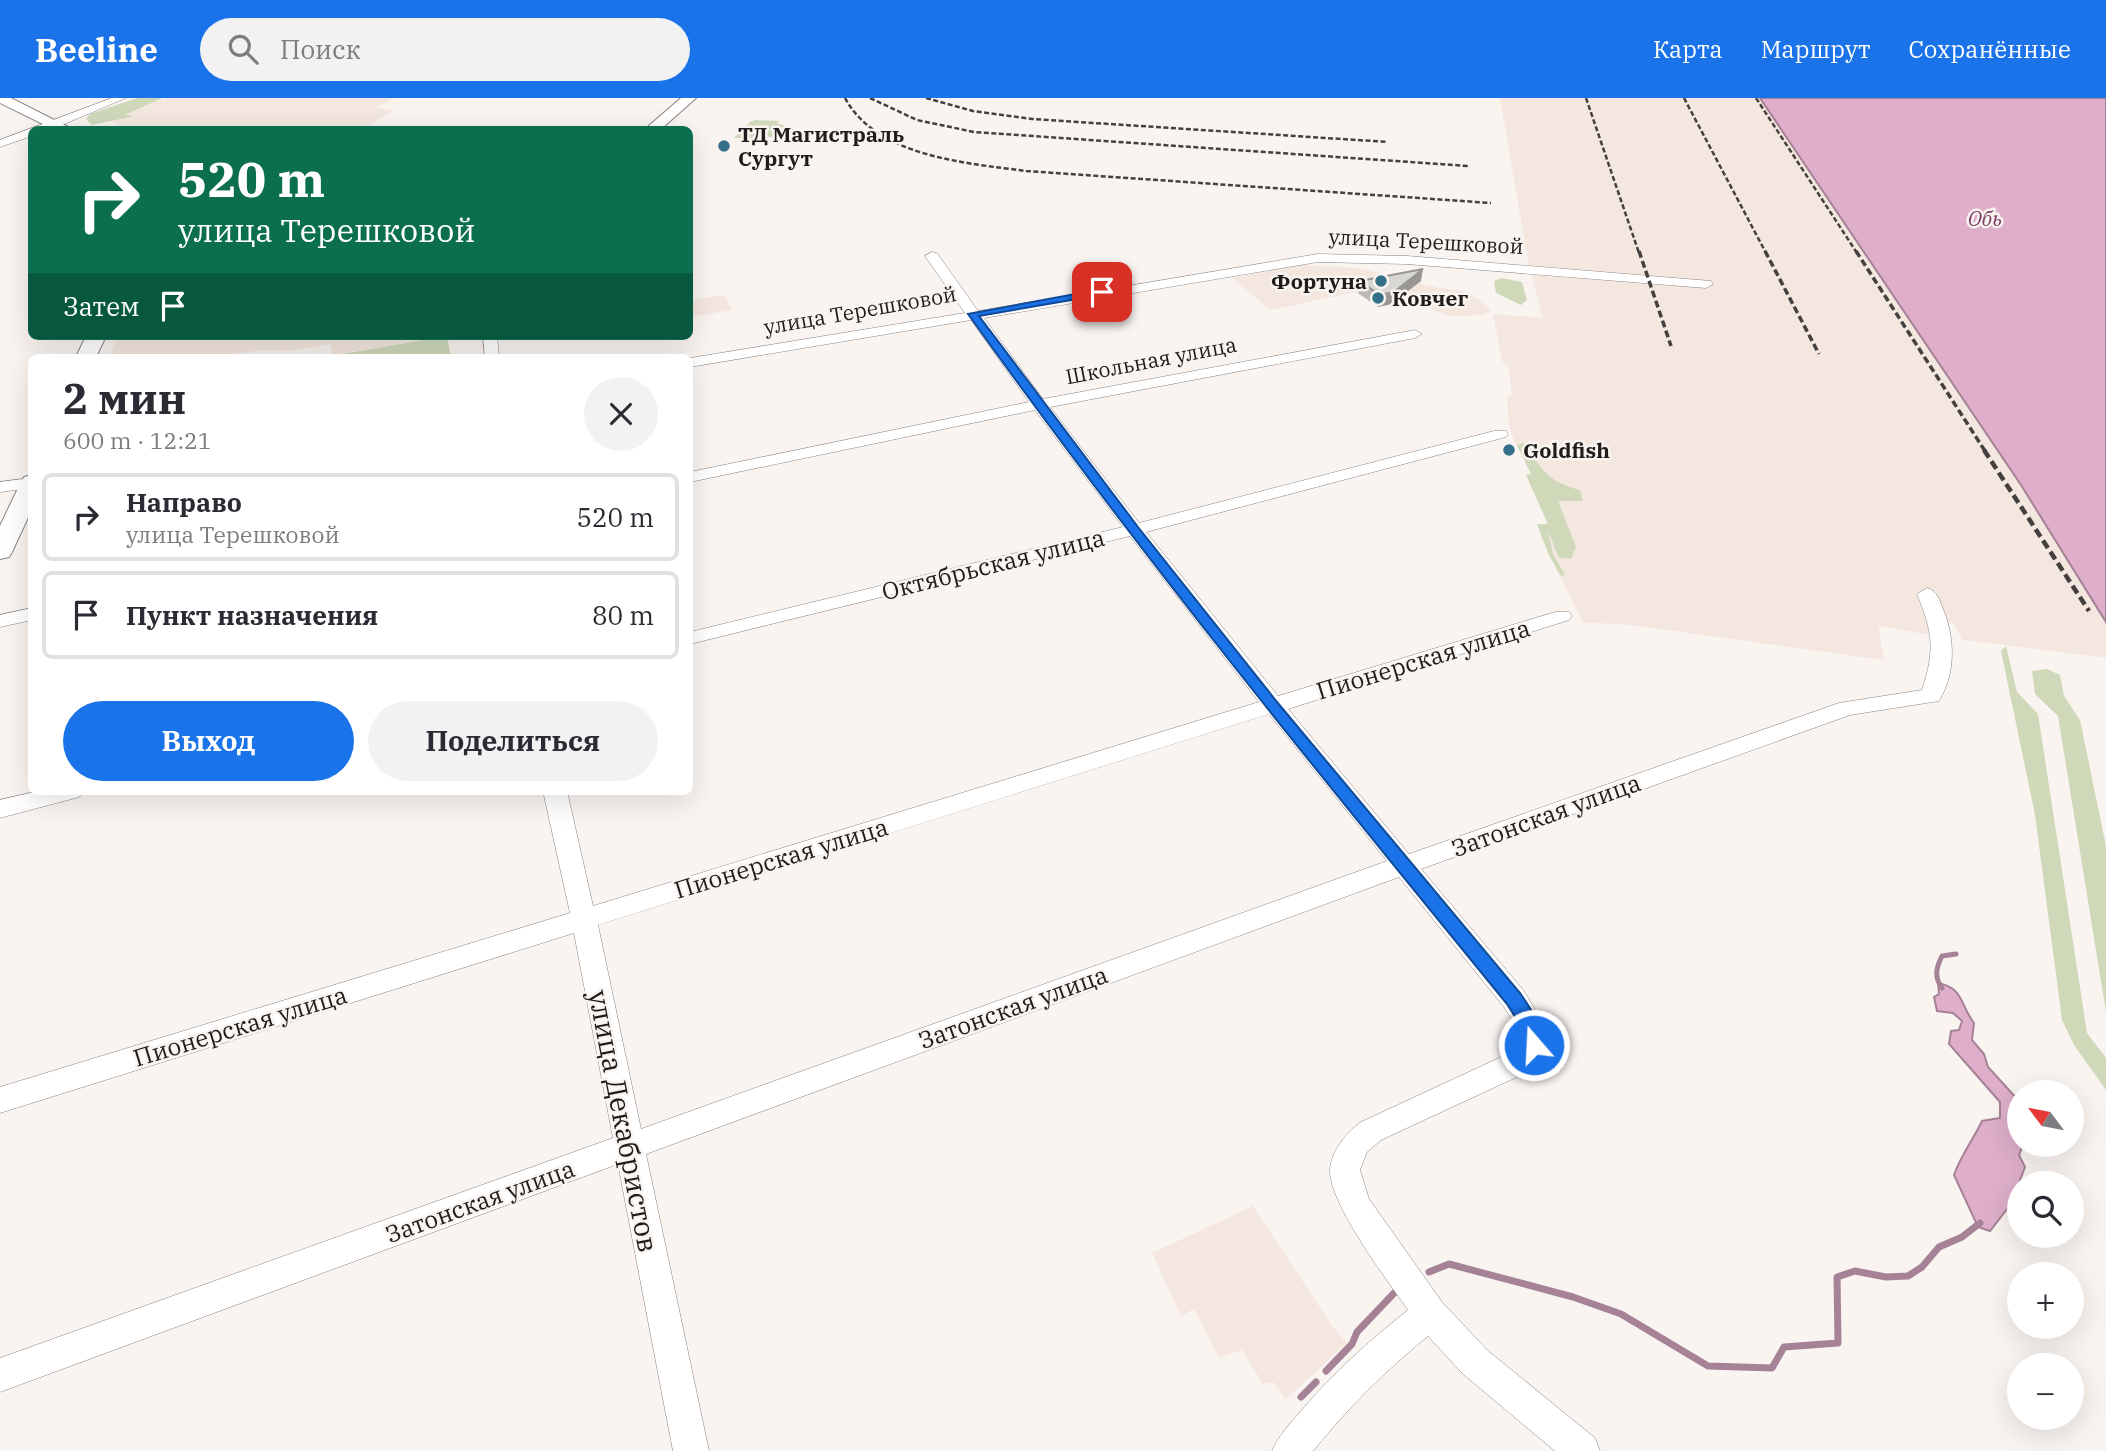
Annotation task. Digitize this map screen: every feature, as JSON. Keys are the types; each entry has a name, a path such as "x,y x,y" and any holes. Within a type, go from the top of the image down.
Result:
{"main road":[{"path":"656,126 689,98"},
{"path":"0,99 28,109 61,126"},
{"path":"0,552 28,489"}],"street":[{"path":"61,126 98,106 121,98"},
{"path":"28,109 57,112 98,106"},
{"path":"0,144 28,134"},
{"path":"932,256 1133,530 1271,706 1514,999 1528,1021 1534,1045 1522,1061 1371,1131 1355,1143 1345,1170 1356,1206 1430,1314 1475,1362 1581,1451"},
{"name":"улица Терешковой","path":"693,362 1318,258 1407,260 1706,285"},
{"name":"Школьная улица","path":"693,476 1041,404 1415,334"},
{"name":"Октябрьская улица","path":"693,637 1133,530 1500,434"},
{"path":"0,487 28,482"},
{"name":"Затонская улица","path":"0,1375 1404,865 1847,708 1931,696 1944,657 1939,621 1927,594"},
{"path":"0,621 28,615"},
{"name":"Пионерская улица","path":"0,1100 1562,616"},
{"path":"0,809 55,795"},
{"name":"улица Декабристов","path":"556,795 584,920 691,1451"},
{"path":"1290,1451 1335,1397 1373,1359 1430,1314"}],"shaded area":[{"path":"167,98 394,98 375,108 393,110 369,126 119,126 109,118"},
{"path":"1500,98 1760,98 2021,485 2106,622 2106,658 1962,640 1954,623 1926,620 1930,635 1878,626 1884,660 1623,624 1583,623 1548,553 1537,524 1548,524 1526,475 1531,474 1509,425 1507,397 1512,395 1509,368 1502,361 1493,314 1543,318 1528,261"},
{"path":"1303,265 1359,268 1439,288 1460,290 1491,310 1483,315 1450,316 1412,302 1378,307 1356,292 1271,310 1232,278"},
{"path":"725,295 732,310 693,316 693,300"},
{"path":"116,340 423,340 338,354 332,354 331,344 288,351 264,350 230,354 111,354"},
{"path":"1253,1206 1333,1327 1347,1343 1286,1399 1273,1382 1263,1384 1242,1350 1219,1358 1194,1309 1181,1316 1152,1253"}],"green space":[{"path":"137,98 163,98 124,115 134,116 92,125 86,119 90,114"},
{"path":"755,120 779,121 777,123 786,126 779,132 772,132 779,134 777,137 734,138"},
{"path":"1501,278 1522,282 1527,300 1521,305 1496,293 1494,281"},
{"path":"424,340 448,340 450,354 342,354"},
{"path":"1523,443 1534,447 1532,453 1551,478 1580,490 1583,501 1558,501 1576,547 1571,559 1559,558 1548,531 1553,554 1565,575 1561,576 1548,553 1537,524 1548,524 1526,475 1531,474 1517,445"},
{"path":"2006,646 2017,692 2038,714 2087,1033 2106,1058 2106,1090 2074,1045 2062,1020 2035,815 2001,651"},
{"path":"2047,669 2060,675 2064,696 2080,720 2106,846 2106,1012 2058,716 2035,694 2032,671"}],"water":[{"name":"Обь","path":"1760,98 2106,98 2106,622 2021,485"},
{"path":"1938,983 1957,993 1974,1023 1972,1040 1984,1054 1988,1067 2007,1088 2007,1157 2020,1157 2025,1167 2023,1171 2007,1171 2007,1209 1990,1231 1978,1227 1954,1175 1982,1121 2000,1118 2000,1102 1949,1044 1951,1031 1959,1030 1962,1021 1953,1013 1937,1011 1934,997 1939,994"}],"building":[{"path":"1423,269 1394,292 1380,295 1360,281"}],"waterway":[{"path":"1942,988 1937,976 1940,960 1942,956 1956,954"},
{"path":"1429,1272 1449,1264 1573,1297 1621,1314 1708,1366 1772,1368 1784,1347 1838,1343 1837,1277 1855,1271 1886,1277 1908,1276 1922,1267 1939,1247 1962,1237 1980,1223"},
{"path":"1326,1371 1352,1344 1357,1332 1397,1290"},
{"path":"1301,1397 1316,1382"}],"railway":[{"path":"845,98 860,118 878,133 901,145 925,154 977,165 1026,171 1491,203"},
{"path":"870,98 917,120 974,132 1468,166"},
{"path":"926,98 973,111 1032,119 1388,142"},
{"path":"1586,98 1639,253"},
{"path":"1684,98 1766,253"},
{"path":"1756,98 1857,253"},
{"path":"1639,251 1671,346"},
{"path":"1765,251 1819,354"},
{"path":"1856,251 1985,451"},
{"path":"1984,450 2089,611"}],"place":[{"name":"ТД Магистраль Сургут","path":"724,146"},
{"name":"Фортуна","path":"1381,281"},
{"name":"Ковчег","path":"1378,298"},
{"name":"Goldfish","path":"1509,450"}],"route":[{"path":"1102,292 972,314 1133,530 1271,706 1514,999 1528,1021 1534,1045"}]}
